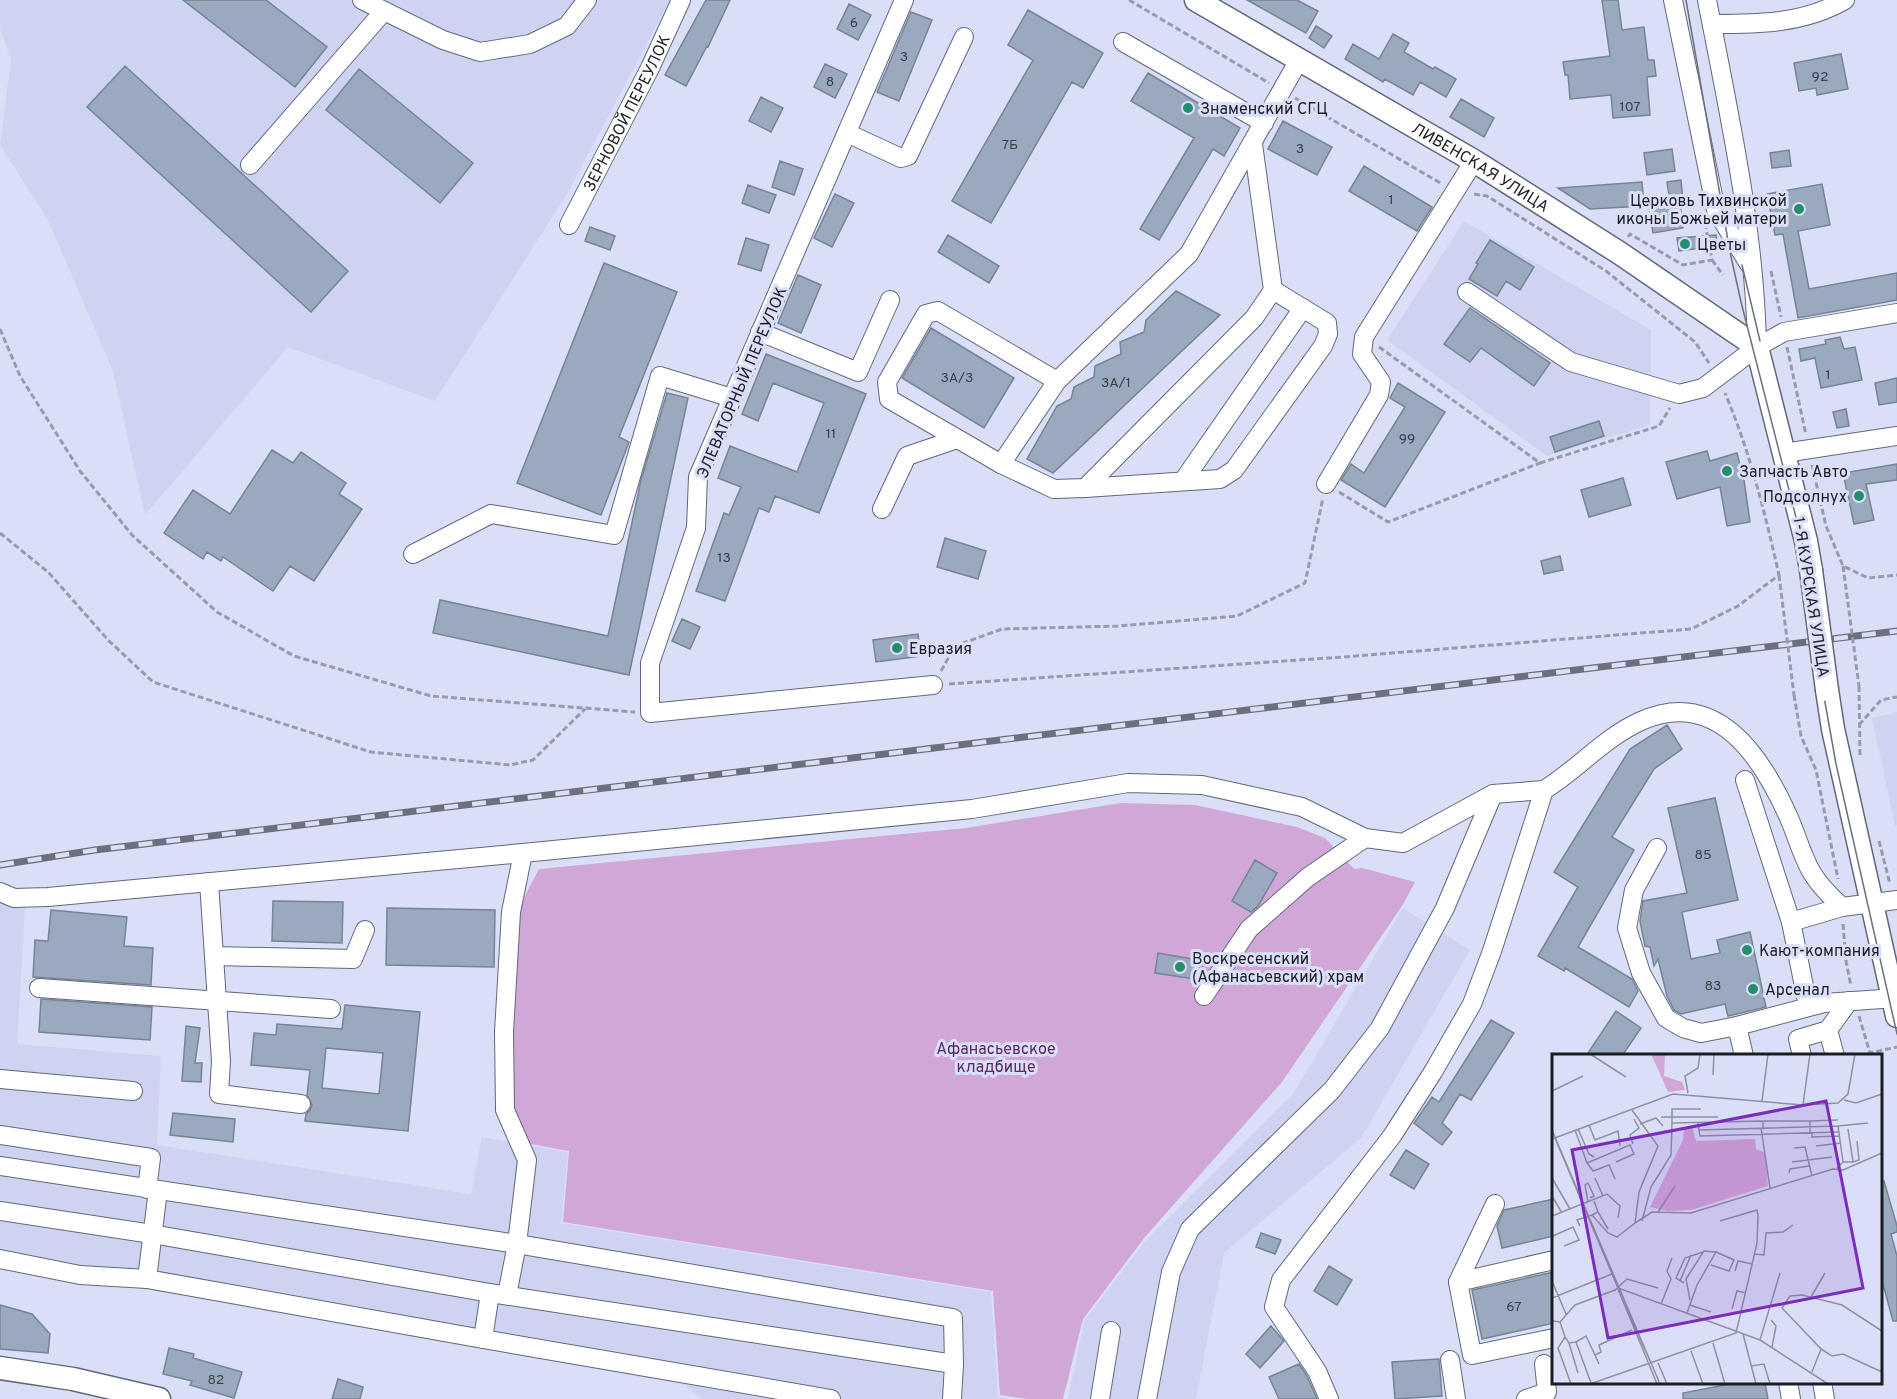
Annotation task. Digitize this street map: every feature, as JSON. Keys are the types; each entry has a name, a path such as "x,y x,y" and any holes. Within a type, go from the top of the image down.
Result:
{"main road":[{"name":"ЛИВЕНСКАЯ УЛИЦА","path":"1196,0 1474,161 1618,252 1757,347"},
{"name":"1-Я КУРСКАЯ УЛИЦА","path":"1757,347 1806,541 1833,729 1888,901 1896,1004"},
{"path":"0,1368 73,1379 159,1399"}],"street":[{"path":"362,0 443,40 480,52 530,44 567,26 587,0"},
{"name":"ЗЕРНОВОЙ ПЕРЕУЛОК","path":"569,225 650,68 681,0"},
{"name":"ЭЛЕВАТОРНЫЙ ПЕРЕУЛОК","path":"651,713 650,663 696,528 698,477 904,0"},
{"path":"1673,0 1716,210 1753,270"},
{"name":"1-Я КУРСКАЯ УЛИЦА","path":"1707,0 1743,197 1756,302 1757,347"},
{"path":"1712,24 1770,24 1825,11 1845,0"},
{"path":"250,165 384,11"},
{"path":"847,133 901,158 908,156 964,37"},
{"path":"1123,42 1264,123"},
{"path":"1002,464 1057,381 1189,254 1299,60"},
{"path":"1085,488 1254,318 1273,290 1253,144"},
{"path":"1326,484 1379,395 1381,382 1362,354 1364,337 1474,161"},
{"path":"1057,381 938,311 926,314 887,382 889,399 1002,464 1054,489 1220,479 1234,470 1323,346 1328,334 1327,323 1273,290"},
{"path":"1467,292 1571,362 1679,394 1703,388 1757,347 1784,333 1897,313"},
{"path":"760,332 858,372 890,300"},
{"path":"1183,481 1303,308"},
{"path":"413,554 491,514 614,536 660,376 732,398"},
{"path":"1784,453 1897,436"},
{"path":"882,509 907,456 957,439"},
{"path":"651,713 933,685"},
{"path":"4,899 48,897 522,853 972,809 1128,783 1202,785 1302,807 1365,838 1404,843 1493,795 1545,790 1567,776 1612,737 1640,721 1664,712 1689,712 1718,720 1733,732 1769,779 1788,816 1811,872 1842,908"},
{"path":"1746,780 1791,922 1808,1006"},
{"path":"1329,1399 1317,1371 1274,1307 1281,1280 1392,1136 1433,1072 1472,1004 1500,930 1545,790"},
{"path":"1147,1399 1171,1272 1190,1229 1332,1090 1380,1028 1445,908 1493,795"},
{"path":"1204,996 1249,929 1308,877 1365,838"},
{"path":"1657,848 1634,890 1627,928 1641,973 1666,1018 1683,1028 1701,1033 1737,1026 1808,1006 1849,1001 1896,1004"},
{"path":"483,1340 517,1244 527,1160 505,1110 504,1032 511,912 522,853"},
{"path":"209,882 221,1061 219,1094 301,1104"},
{"path":"1791,922 1842,908 1888,901"},
{"path":"214,956 353,958 365,930"},
{"path":"39,988 332,1009"},
{"path":"1801,1054 1797,1039 1828,1030 1849,1001"},
{"path":"1737,1026 1744,1054"},
{"path":"1828,1030 1834,1054"},
{"path":"0,1079 133,1090"},
{"path":"0,1135 151,1158 152,1234 147,1279"},
{"path":"0,1166 517,1244 953,1318 952,1399"},
{"path":"1495,1204 1458,1282 1472,1355 1552,1338"},
{"path":"0,1210 499,1294 954,1364"},
{"path":"0,1259 80,1275 147,1279 483,1340 831,1399"},
{"path":"1458,1282 1552,1260"},
{"path":"1100,1399 1111,1331"},
{"path":"1450,1360 1456,1399"},
{"path":"1526,1399 1547,1392 1544,1364"},
{"path":"1788,1384 1791,1399"},
{"path":"1822,1384 1825,1399"}],"path":[{"path":"1129,0 1455,192 1487,196 1606,271 1695,342 1718,376 1735,416 1760,492 1779,575 1794,695"},
{"path":"1716,210 1704,211 1712,260 1723,275"},
{"path":"1618,252 1630,234 1683,265 1712,260"},
{"path":"0,329 20,376 80,471 132,535 217,612 294,656 431,696 651,713"},
{"path":"1364,337 1540,463"},
{"path":"933,685 955,646 1002,630 1118,626 1237,616 1305,583 1326,484 1388,522 1540,463 1659,426 1679,394"},
{"path":"0,533 48,572 108,640 153,682 371,752 510,765 533,760 585,709"},
{"path":"1860,760 1859,686 1843,566 1868,578 1897,575"},
{"path":"933,685 1331,658 1691,629 1738,606 1779,575"},
{"path":"1859,725 1881,700 1897,697"},
{"path":"1878,836 1888,901"}],"shaded area":[{"path":"0,0 670,0 567,194 435,401 288,347 145,515 113,371 48,220 0,145 11,60 0,27"},
{"path":"1464,221 1651,330 1650,425 1547,456 1387,340"},
{"path":"1897,712 1897,825 1895,826 1872,718"},
{"path":"26,892 17,1044 161,1056 157,1145 471,1194 482,1137 568,1152 561,1223 991,1292 998,1397 1011,1399 703,1399 682,1384 0,1264 0,896"},
{"path":"1403,908 1470,950 1361,1138 1224,1253 1196,1399 1068,1399 1084,1321 1147,1239 1293,1094"}],"green space":[{"name":"Афанасьевское кладбище","path":"1121,803 1195,805 1297,827 1325,838 1354,869 1362,868 1415,882 1402,906 1282,1082 1145,1237 1083,1319 1063,1399 1027,1399 1000,1395 993,1291 563,1222 569,1151 525,1143 510,1107 519,907 539,869 966,828"}],"building":[{"path":"183,0 266,0 327,47 295,87"},
{"path":"706,0 730,0 708,47 686,86 665,75"},
{"path":"1247,0 1297,0 1318,11 1306,33"},
{"path":"1602,0 1618,0 1622,30 1644,27 1648,60 1654,60 1656,76 1647,77 1650,115 1613,118 1611,95 1570,99 1568,75 1565,75 1563,62 1610,56"},
{"path":"849,4 871,15 858,40 837,29"},
{"path":"1028,10 1103,53 1083,88 1072,82 991,223 952,201 1033,60 1008,45"},
{"path":"911,12 932,20 899,101 877,92"},
{"path":"1316,26 1332,36 1324,48 1309,38"},
{"path":"1393,34 1409,43 1404,52 1456,79 1446,97 1420,82 1413,95 1385,79 1383,82 1345,59 1353,44 1379,59"},
{"path":"1841,54 1848,89 1817,95 1816,88 1799,91 1794,63"},
{"path":"825,64 847,74 835,98 814,87"},
{"path":"125,66 348,271 311,312 87,107"},
{"path":"359,69 473,163 440,203 326,110"},
{"path":"1148,73 1240,128 1224,156 1213,149 1159,240 1140,229 1194,138 1131,101"},
{"path":"761,97 783,108 771,132 749,121"},
{"path":"1461,99 1494,118 1484,137 1450,117"},
{"path":"1283,121 1332,147 1317,175 1268,149"},
{"path":"1672,149 1675,171 1647,175 1644,153"},
{"path":"1789,150 1791,166 1772,168 1770,153"},
{"path":"780,161 803,169 794,195 772,187"},
{"path":"1364,166 1432,207 1417,231 1349,191"},
{"path":"1681,180 1683,200 1670,202 1667,182"},
{"path":"1642,182 1644,206 1590,209 1558,188"},
{"path":"1822,184 1830,225 1798,231 1809,289 1897,273 1897,300 1798,318 1783,234 1775,235 1767,194"},
{"path":"748,185 776,195 769,213 742,203"},
{"path":"835,194 854,203 832,247 814,238"},
{"path":"1680,203 1683,228 1653,233 1649,207"},
{"path":"590,227 615,236 610,250 585,241"},
{"path":"948,235 999,266 989,283 938,252"},
{"path":"1716,235 1717,246 1679,251 1677,238"},
{"path":"746,238 769,245 761,271 738,264"},
{"path":"1490,240 1534,267 1520,290 1506,281 1497,296 1469,279"},
{"path":"604,263 677,292 619,437 629,442 601,515 517,483"},
{"path":"798,275 821,285 801,333 778,323"},
{"path":"1176,291 1220,315 1053,473 1027,459 1057,406 1071,399 1074,387 1094,377 1095,366 1121,354 1120,342 1144,332 1146,320"},
{"path":"1470,308 1550,363 1534,386 1481,348 1470,362 1444,344"},
{"path":"931,328 1014,378 984,428 902,378"},
{"path":"1840,337 1844,349 1855,347 1862,380 1821,388 1815,358 1801,361 1799,349 1826,344 1825,340"},
{"path":"766,354 866,394 819,513 775,496 769,512 759,508 725,601 696,591 724,513 729,515 741,487 718,478 730,446 797,472 824,403 773,383 758,421 742,414"},
{"path":"1897,378 1897,402 1879,405 1875,383"},
{"path":"1398,383 1445,412 1385,507 1341,480 1351,464 1364,473 1405,407 1390,398"},
{"path":"667,393 688,398 629,675 433,633 440,600 608,636 641,480"},
{"path":"1846,409 1849,426 1837,428 1833,412"},
{"path":"1599,421 1604,436 1555,452 1550,437"},
{"path":"272,450 293,463 301,452 346,483 339,494 362,509 314,581 290,566 273,591 223,557 221,561 207,552 203,559 164,533 193,490 230,514"},
{"path":"1707,451 1710,461 1737,453 1744,480 1750,522 1727,526 1720,487 1677,499 1666,462"},
{"name":"Подсолнух","path":"1897,464 1897,480 1866,484 1874,520 1854,524 1843,473"},
{"path":"1623,478 1631,505 1589,517 1581,490"},
{"path":"945,538 986,551 978,579 937,567"},
{"path":"1560,556 1563,570 1544,574 1541,561"},
{"path":"682,619 700,627 690,649 672,641"},
{"name":"Евразия","path":"918,634 921,656 876,662 873,640"},
{"path":"1667,725 1682,749 1654,769 1612,837 1634,850 1578,947 1632,979 1638,991 1629,1007 1565,968 1564,971 1538,956 1578,887 1554,872 1630,749"},
{"path":"1715,798 1738,900 1682,912 1691,959 1720,953 1717,940 1750,932 1766,1007 1728,1016 1725,1004 1681,1014 1674,1010 1667,996 1658,959 1654,966 1650,947 1645,946 1640,921 1643,901 1687,893 1668,808"},
{"path":"1255,860 1277,873 1258,906 1251,912 1232,901"},
{"path":"273,901 343,902 342,943 272,941"},
{"path":"387,908 495,910 494,967 386,965"},
{"path":"51,910 127,917 124,946 153,948 151,985 33,977 35,940 48,941"},
{"name":"Воскресенский (Афанасьевский) храм","path":"1158,953 1204,961 1201,980 1155,973"},
{"path":"41,999 152,1007 150,1040 39,1032"},
{"path":"345,1005 420,1012 408,1131 305,1121 306,1114 312,1105 307,1095 310,1070 251,1065 254,1033 276,1035 277,1024 342,1029","holes":["326,1048 383,1053 379,1094 322,1088"]},
{"path":"1616,1011 1641,1028 1623,1054 1587,1054"},
{"path":"1491,1020 1514,1033 1471,1100 1460,1094 1442,1123 1452,1132 1442,1145 1414,1123 1432,1097 1439,1102"},
{"path":"186,1026 200,1028 195,1063 202,1063 201,1082 182,1081"},
{"path":"173,1113 235,1119 233,1142 170,1135"},
{"path":"1406,1150 1429,1164 1414,1189 1390,1175"},
{"path":"1884,1181 1897,1226 1897,1232 1891,1234 1897,1256 1897,1321 1893,1321 1882,1281 1882,1182"},
{"path":"1552,1199 1552,1236 1502,1248 1497,1226 1504,1210"},
{"path":"1261,1233 1281,1240 1275,1254 1256,1247"},
{"path":"1329,1266 1352,1280 1337,1305 1314,1291"},
{"path":"1552,1272 1552,1323 1482,1339 1472,1290"},
{"path":"0,1305 32,1314 50,1334 48,1353 0,1349"},
{"path":"1271,1326 1284,1341 1260,1368 1246,1354"},
{"path":"169,1348 194,1354 193,1358 242,1372 234,1398 190,1385 192,1381 163,1374"},
{"path":"1439,1359 1442,1396 1395,1399 1392,1362"},
{"path":"1299,1364 1317,1399 1279,1399 1269,1377"},
{"path":"338,1379 363,1387 360,1399 332,1399"},
{"path":"1730,1384 1765,1384 1768,1399 1683,1399 1683,1393"}],"tram line":[{"path":"1686,0 1730,252 1802,541 1823,691 1836,764 1897,1034"},
{"path":"1742,265 1760,341"}],"railway":[{"path":"0,865 95,850 1897,631"}],"place":[{"name":"Знаменский СГЦ","path":"1188,108"},
{"name":"Церковь Тихвинской иконы Божьей матери","path":"1799,209"},
{"name":"Цветы","path":"1685,244"},
{"name":"Запчасть Авто","path":"1727,471"},
{"name":"Подсолнух","path":"1859,496"},
{"name":"Евразия","path":"897,648"},
{"name":"Кают-компания","path":"1747,950"},
{"name":"Воскресенский (Афанасьевский) храм","path":"1180,967"},
{"name":"Арсенал","path":"1753,989"}]}
